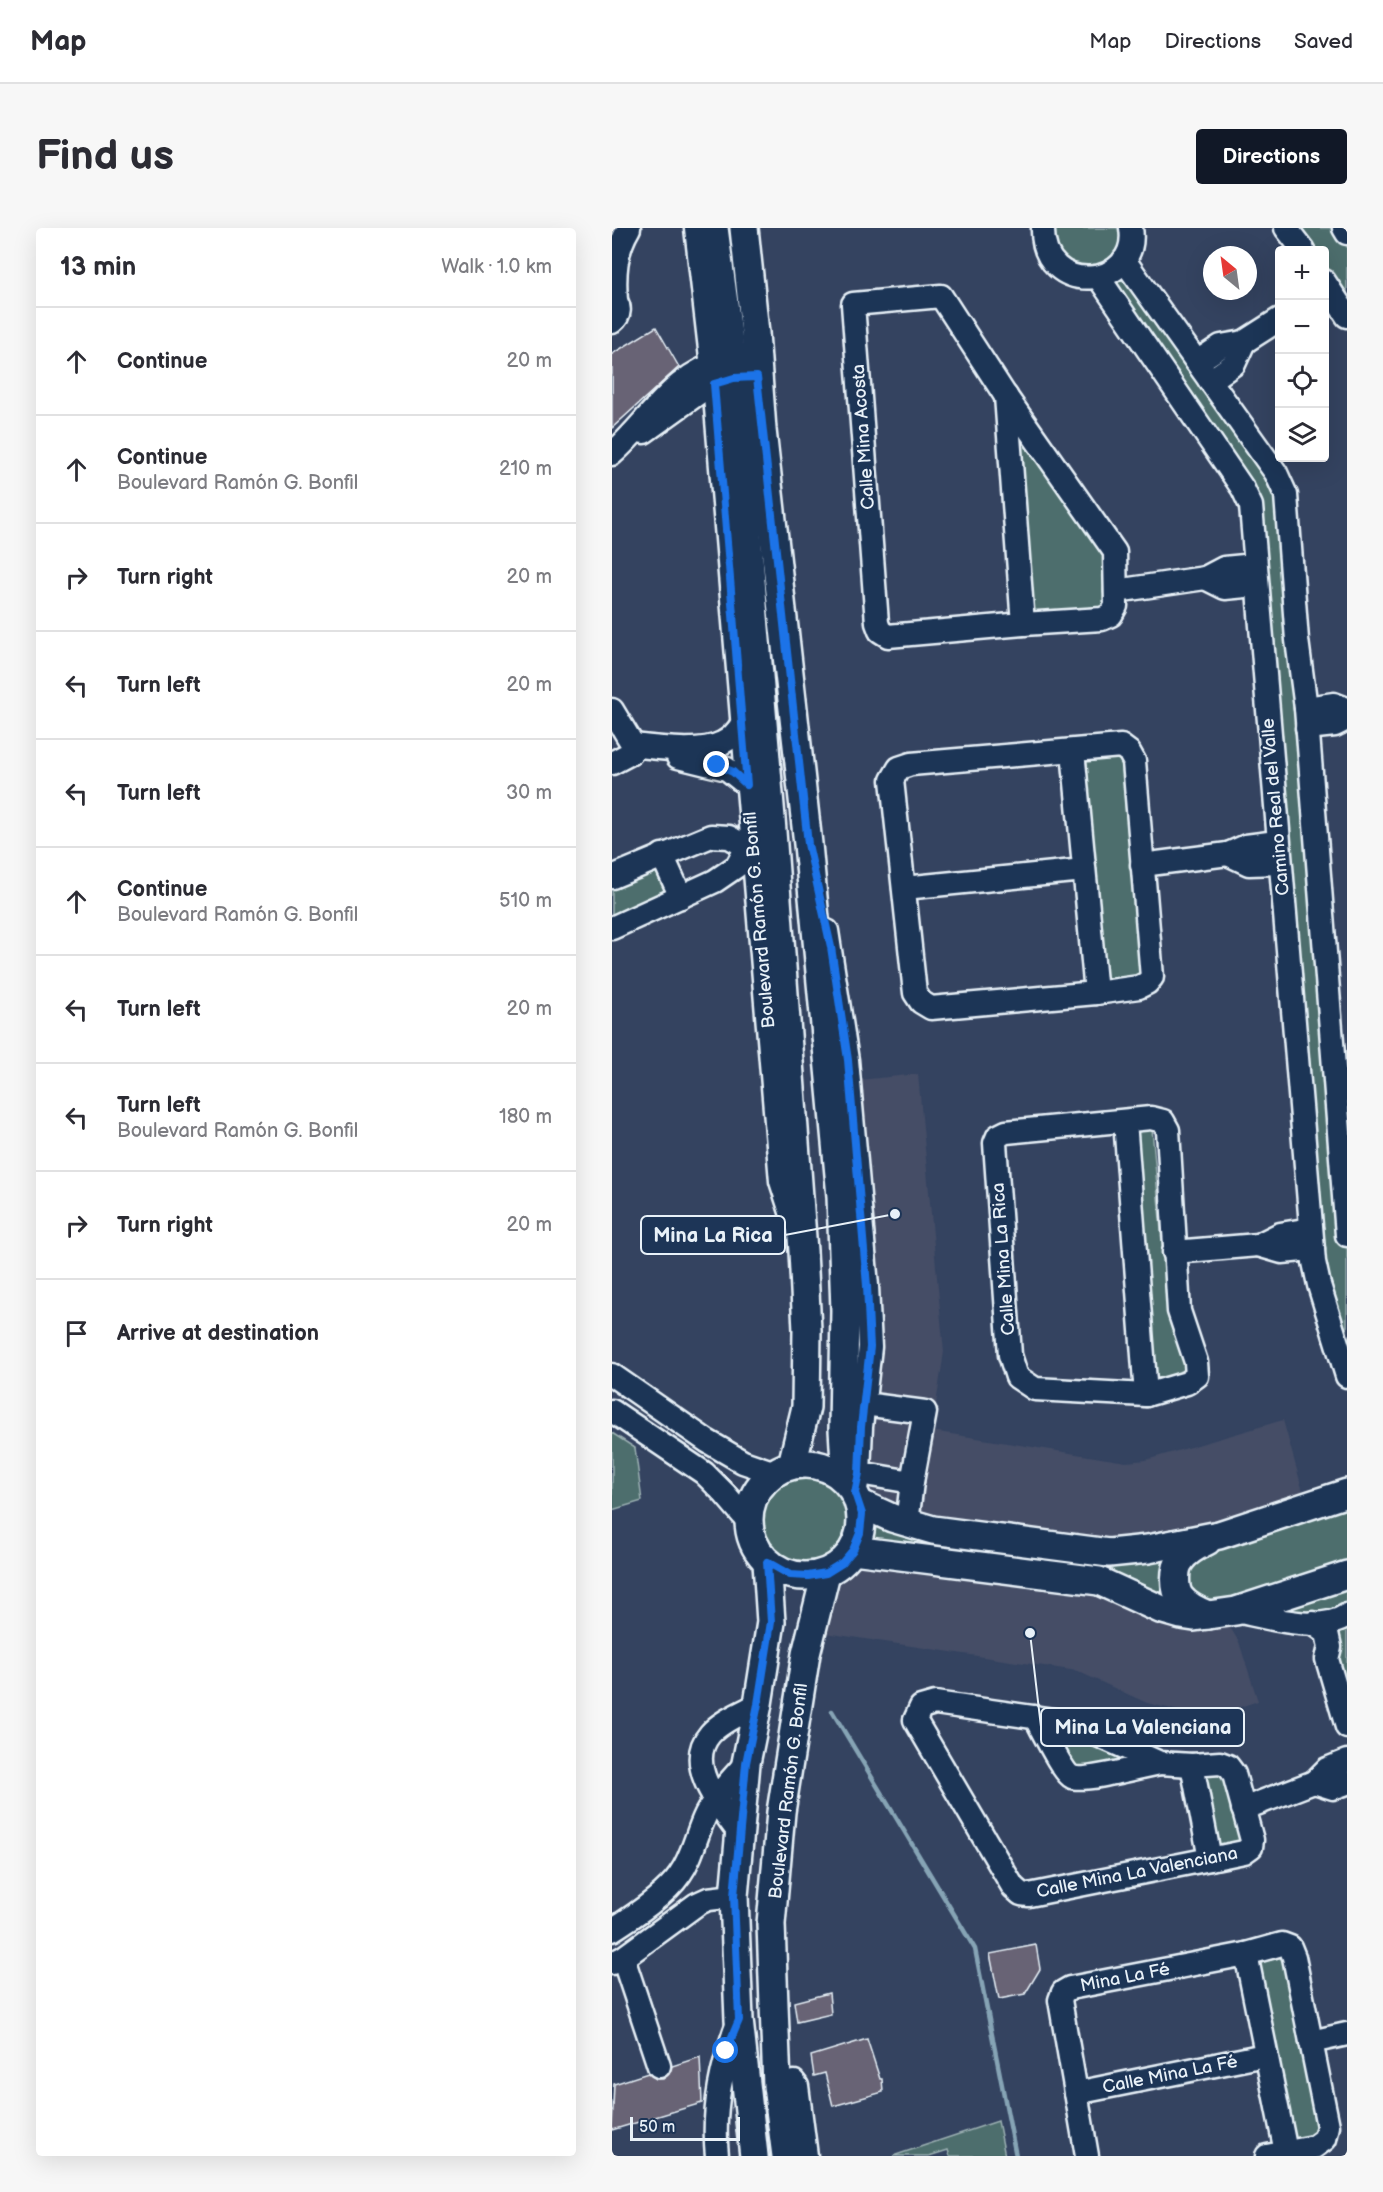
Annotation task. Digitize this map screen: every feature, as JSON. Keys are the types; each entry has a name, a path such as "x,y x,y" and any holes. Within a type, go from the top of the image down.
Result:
{"main road":[{"name":"Boulevard Ramón G. Bonfil","path":"714,228 808,844 841,1196 845,1310 843,1430 855,1487"},
{"name":"Boulevard Ramón G. Bonfil","path":"744,228 734,370 771,818 807,1330 806,1407 783,1469"},
{"path":"855,1487 862,1514 860,1533 853,1550 842,1563 826,1573 808,1576 790,1575 767,1562 752,1539 748,1521 751,1502 760,1485 783,1469 812,1464 830,1469 855,1487 892,1518 933,1530 1109,1553 1148,1549 1219,1535"},
{"path":"1209,1616 1192,1608 1179,1596 1175,1582 1179,1562 1193,1548 1219,1535 1342,1490"},
{"path":"853,1550 1099,1581 1153,1606 1182,1616 1209,1616 1236,1611 1347,1575"},
{"path":"754,2156 739,2020 734,1896 746,1763 771,1622 767,1562"},
{"name":"Boulevard Ramón G. Bonfil","path":"786,2156 777,2086 771,1924 781,1812 806,1654 826,1573"}],"street":[{"path":"613,308 616,260 629,228"},
{"name":"Boulevard Ramón G. Bonfil","path":"696,228 734,370 742,724 750,846 782,1181 803,1251"},
{"path":"1043,228 1043,242 1048,255 1056,266 1079,278 1099,278 1115,269 1124,260 1130,247 1131,228"},
{"path":"1287,228 1300,246"},
{"path":"1344,228 1347,233"},
{"name":"Camino Real del Valle","path":"1124,260 1275,473 1286,495 1297,640 1307,718 1347,1235"},
{"name":"Camino Real del Valle","path":"1099,278 1243,489 1251,506 1278,853 1298,1053 1312,1239 1319,1285 1347,1376"},
{"path":"1329,290 1347,316"},
{"name":"Calle Mina Acosta","path":"941,296 1005,395 1115,552 1116,591 1116,606 1112,615 1102,620 1023,624 888,636 880,631 877,622 853,304 941,296"},
{"path":"1204,371 1234,364 1244,342 1275,322"},
{"path":"620,448 641,423 679,396 697,372 734,370"},
{"name":"Calle Mina Acosta","path":"1005,395 1023,624"},
{"path":"1116,591 1204,578 1224,568 1255,575"},
{"path":"1263,644 1297,640"},
{"path":"1307,718 1334,704 1347,710"},
{"path":"612,710 633,744 631,753 612,763"},
{"path":"1307,718 1335,726 1347,719"},
{"path":"633,744 660,749 713,747 730,738 742,724"},
{"path":"1121,746 1129,752 1134,761 1142,865 1152,977 1147,984 1096,993 931,1008 921,1002 915,993 892,780 899,768 911,764 1121,746"},
{"path":"660,749 684,760 727,769 747,785"},
{"path":"1073,751 1096,993"},
{"path":"612,877 711,836 729,837 750,846 741,860 727,874 612,928"},
{"name":"Boulevard Ramón G. Bonfil","path":"808,844 831,947 848,1060 869,1327 870,1347 855,1487"},
{"path":"1142,865 1228,854 1246,846 1278,853"},
{"path":"662,855 681,897"},
{"path":"904,888 1084,870"},
{"path":"1298,1053 1331,1050"},
{"name":"Calle Mina La Rica","path":"1151,1118 1163,1121 1168,1130 1174,1252 1179,1311 1196,1362 1197,1376 1187,1383 1146,1395 1035,1389 1017,1377 1010,1355 995,1143 998,1136 1006,1132 1151,1118"},
{"path":"1125,1121 1146,1395"},
{"path":"1174,1252 1258,1245 1280,1234 1312,1239"},
{"path":"612,1375 707,1441 743,1462 783,1469"},
{"path":"864,1404 925,1413 907,1523"},
{"path":"612,1411 704,1473 748,1521"},
{"path":"855,1487 912,1482"},
{"path":"1236,1611 1327,1624 1347,1615"},
{"path":"1313,1623 1320,1635 1347,1727"},
{"name":"Calle Mina La Valenciana","path":"1035,1718 935,1703 921,1707 915,1720 1013,1887 1022,1894 1029,1895 1244,1852 1251,1848 1252,1840 1243,1809"},
{"path":"740,1834 716,1799 703,1772 701,1756 711,1732 758,1704"},
{"path":"1035,1718 1068,1722 1160,1763"},
{"path":"1035,1718 1065,1771 1072,1778 1087,1778 1160,1763 1192,1765 1220,1763 1228,1766 1234,1774 1243,1809 1314,1782 1327,1768 1347,1761"},
{"path":"612,1930 651,1902 680,1875 706,1815 716,1799 746,1763"},
{"path":"1192,1765 1210,1859"},
{"path":"1314,1782 1333,1788 1347,1783"},
{"path":"680,1875 697,1904"},
{"path":"659,2066 618,1960 697,1904 708,1899 734,1896"},
{"path":"651,1902 667,1925"},
{"name":"Mina La Fé","path":"1087,2156 1060,2000 1063,1992 1070,1988 1246,1954 1282,1944 1290,1947 1311,2042 1328,2126 1325,2139 1314,2147 1276,2154 1265,2055 1246,1954"},
{"path":"717,2156 716,2115 720,2080 726,2051 739,2020"},
{"path":"1311,2042 1347,2034"},
{"name":"Calle Mina La Fé","path":"1076,2093 1265,2055"},
{"path":"777,2086 794,2082 797,2086 806,2156"}],"shaded area":[{"path":"918,1074 944,1352 932,1431 1126,1462 1146,1460 1283,1420 1307,1506 1109,1553 859,1503 870,1347 849,1081"},
{"path":"853,1550 1099,1581 1193,1628 1230,1627 1239,1642 1258,1701 1225,1712 1196,1715 1147,1703 1077,1671 812,1631 826,1573 841,1563"}],"green space":[{"path":"1043,228 1131,228 1124,260 1276,473 1347,1235 1347,1376 1319,1285 1253,522 1100,278 1079,278"},
{"path":"1286,228 1344,228 1347,233 1347,316 1329,287 1329,246 1300,246"},
{"path":"1005,395 1115,552 1111,615 1023,624"},
{"path":"1121,756 1140,977 1103,981 1084,759"},
{"path":"663,864 675,891 612,919 612,886"},
{"path":"1152,1129 1168,1310 1188,1374 1155,1383 1132,1130"},
{"path":"612,1433 635,1448 642,1501 612,1510"},
{"path":"812,1464 837,1473 892,1518 1148,1549 1347,1480 1347,1574 1242,1605 1146,1603 853,1550 823,1573 795,1576 772,1565 756,1544 749,1519 754,1494 775,1474"},
{"path":"1347,1576 1347,1727 1320,1635 1246,1609"},
{"path":"1056,1725 1129,1758 1073,1775 1049,1735"},
{"path":"1196,1767 1223,1768 1247,1844 1211,1854"},
{"path":"1286,1951 1322,2137 1289,2143 1252,1957"},
{"path":"998,2121 1005,2156 950,2156 948,2150 929,2156 893,2156"}],"building":[{"path":"656,327 679,367 612,428 612,354"},
{"path":"1036,1945 1040,1969 1025,1994 999,1999 990,1954"},
{"path":"829,1993 831,2014 797,2022 794,2002"},
{"path":"867,2039 880,2079 882,2079 883,2092 833,2106 825,2073 814,2076 811,2056"},
{"path":"700,2057 702,2103 612,2130 614,2084 648,2073 656,2079 663,2079 669,2074 672,2066"}],"waterway":[{"path":"832,1711 975,1949 1016,2156"}],"place":[{"name":"Mina La Rica","path":"895,1214"},
{"name":"Mina La Valenciana","path":"1030,1633"}],"route":[{"path":"717,765 733,772 747,785 714,384 734,378 757,377 808,844 831,947 848,1060 870,1347 861,1427 859,1473 855,1493 862,1514 860,1533 853,1550 842,1563 826,1573 808,1576 790,1575 767,1562 771,1622 746,1763 734,1896 739,2020 726,2051"}]}
